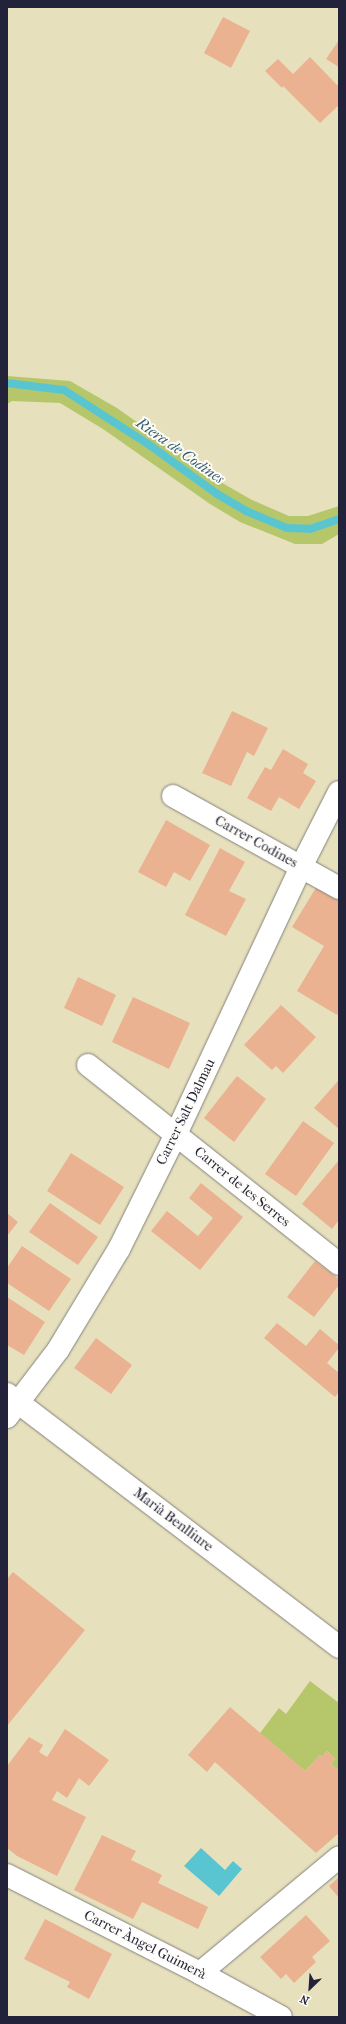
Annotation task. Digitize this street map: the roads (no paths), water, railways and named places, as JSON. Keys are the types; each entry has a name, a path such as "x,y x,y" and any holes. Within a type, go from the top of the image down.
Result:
{"street":[{"name":"Carrer Salt Dalmau","path":"11,1404 58,1350 119,1249 176,1134 301,867 339,792"},
{"name":"Carrer Codines","path":"173,796 339,888"},
{"name":"Carrer de les Serres","path":"88,1065 339,1264"},
{"name":"Marià Benlliure","path":"11,1404 339,1647"},
{"path":"200,1973 339,1858"},
{"name":"Carrer Àngel Guimerà","path":"7,1875 200,1973 281,2017"}],"water":[{"path":"201,1848 225,1870 233,1861 242,1869 219,1896 184,1866"}],"waterway":[{"name":"Riera de Codines","path":"7,383 64,390 148,444 217,494 246,511 287,528 310,529 339,519"}]}
